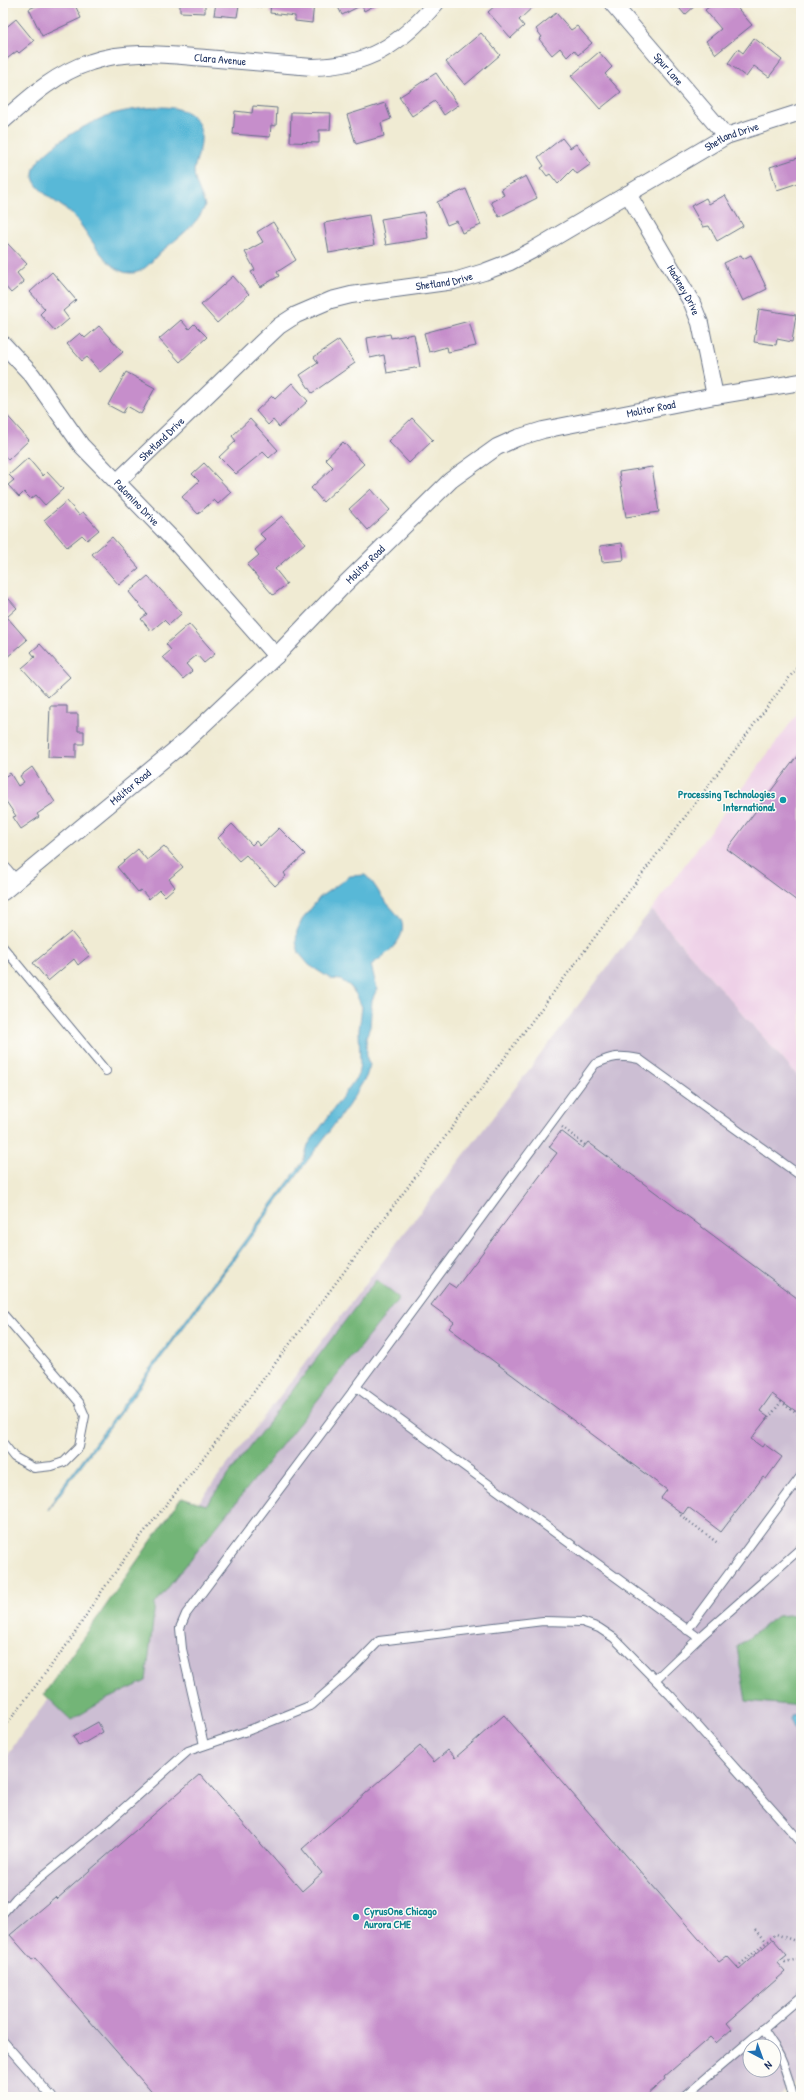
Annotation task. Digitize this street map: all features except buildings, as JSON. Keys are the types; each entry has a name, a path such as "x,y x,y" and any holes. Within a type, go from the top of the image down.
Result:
{"street":[{"name":"Clara Avenue","path":"3,121 33,94 52,80 72,69 108,57 148,53 312,67 330,67 358,61 372,56 403,38 436,3"},
{"name":"Spur Lane","path":"612,3 726,136"},
{"name":"Shetland Drive","path":"118,482 261,342 279,326 296,315 332,300 350,295 454,281 484,272 534,250 726,136 801,112"},
{"name":"Hackney Drive","path":"628,194 692,303 700,323 715,396"},
{"name":"Palomino Drive","path":"3,344 32,375 81,446 118,482 179,546 276,656"},
{"name":"Molitor Road","path":"9,888 188,740 276,656 345,584 446,484 497,447 517,438 543,430 715,396 801,382"},
{"path":"3,870 9,888"}],"lane":[{"path":"3,947 106,1071"},
{"path":"204,1745 182,1650 180,1628 186,1614 595,1064 611,1056 622,1055 639,1059 801,1176"},
{"path":"3,1314 79,1402 85,1416 79,1447 64,1462 52,1466 34,1468 14,1457 3,1443"},
{"path":"356,1387 699,1638"},
{"path":"687,1630 801,1476"},
{"path":"656,1680 699,1638 801,1548"},
{"path":"3,1913 16,1898 105,1825 188,1751 247,1731 312,1705 347,1674 379,1641 543,1621 582,1622 599,1628 614,1638 656,1680 801,1842"},
{"path":"684,2097 801,1997"},
{"path":"763,2029 769,2038"},
{"path":"3,2041 52,2097"},
{"path":"782,2060 789,2078 793,2097"}],"path":[{"path":"3,1729 72,1638 92,1604 137,1541 204,1457 335,1284 801,662"},
{"path":"560,1126 585,1145"},
{"path":"766,1419 767,1420 781,1402 801,1417"},
{"path":"680,1512 679,1514 719,1544"},
{"path":"755,1930 766,1942"},
{"path":"737,1968 776,1934 798,1942"},
{"path":"782,1959 785,1962 799,1959"}],"shaded area":[{"path":"801,709 801,1080 651,910"},
{"path":"651,910 801,1080 801,2078 779,2097 3,2097 3,1763 18,1739"}],"green space":[{"path":"376,1280 399,1298 155,1604 146,1681 107,1699 71,1720 44,1694 182,1497 206,1505"},
{"path":"801,1614 801,1706 746,1701 737,1647 777,1616"}],"water":[{"path":"168,107 190,114 199,124 201,132 201,145 194,175 205,206 202,213 192,225 159,253 148,265 140,271 130,273 122,271 106,259 74,216 43,192 34,180 33,174 35,165 42,156 64,139 89,124 115,113"},
{"path":"365,875 399,917 403,927 402,934 394,946 371,965 377,989 372,1000 370,1027 366,1037 367,1060 370,1065 366,1077 348,1106 48,1510 57,1494 303,1162 308,1145 358,1075 360,1064 359,1030 362,1007 357,996 350,986 341,980 331,979 309,965 299,953 296,942 297,931 302,920 320,897 350,876"},
{"path":"801,1713 801,1743 790,1719 792,1715"}],"place":[{"name":"Processing Technologies International","path":"783,800"},
{"name":"CyrusOne Chicago Aurora CME","path":"356,1917"}]}
